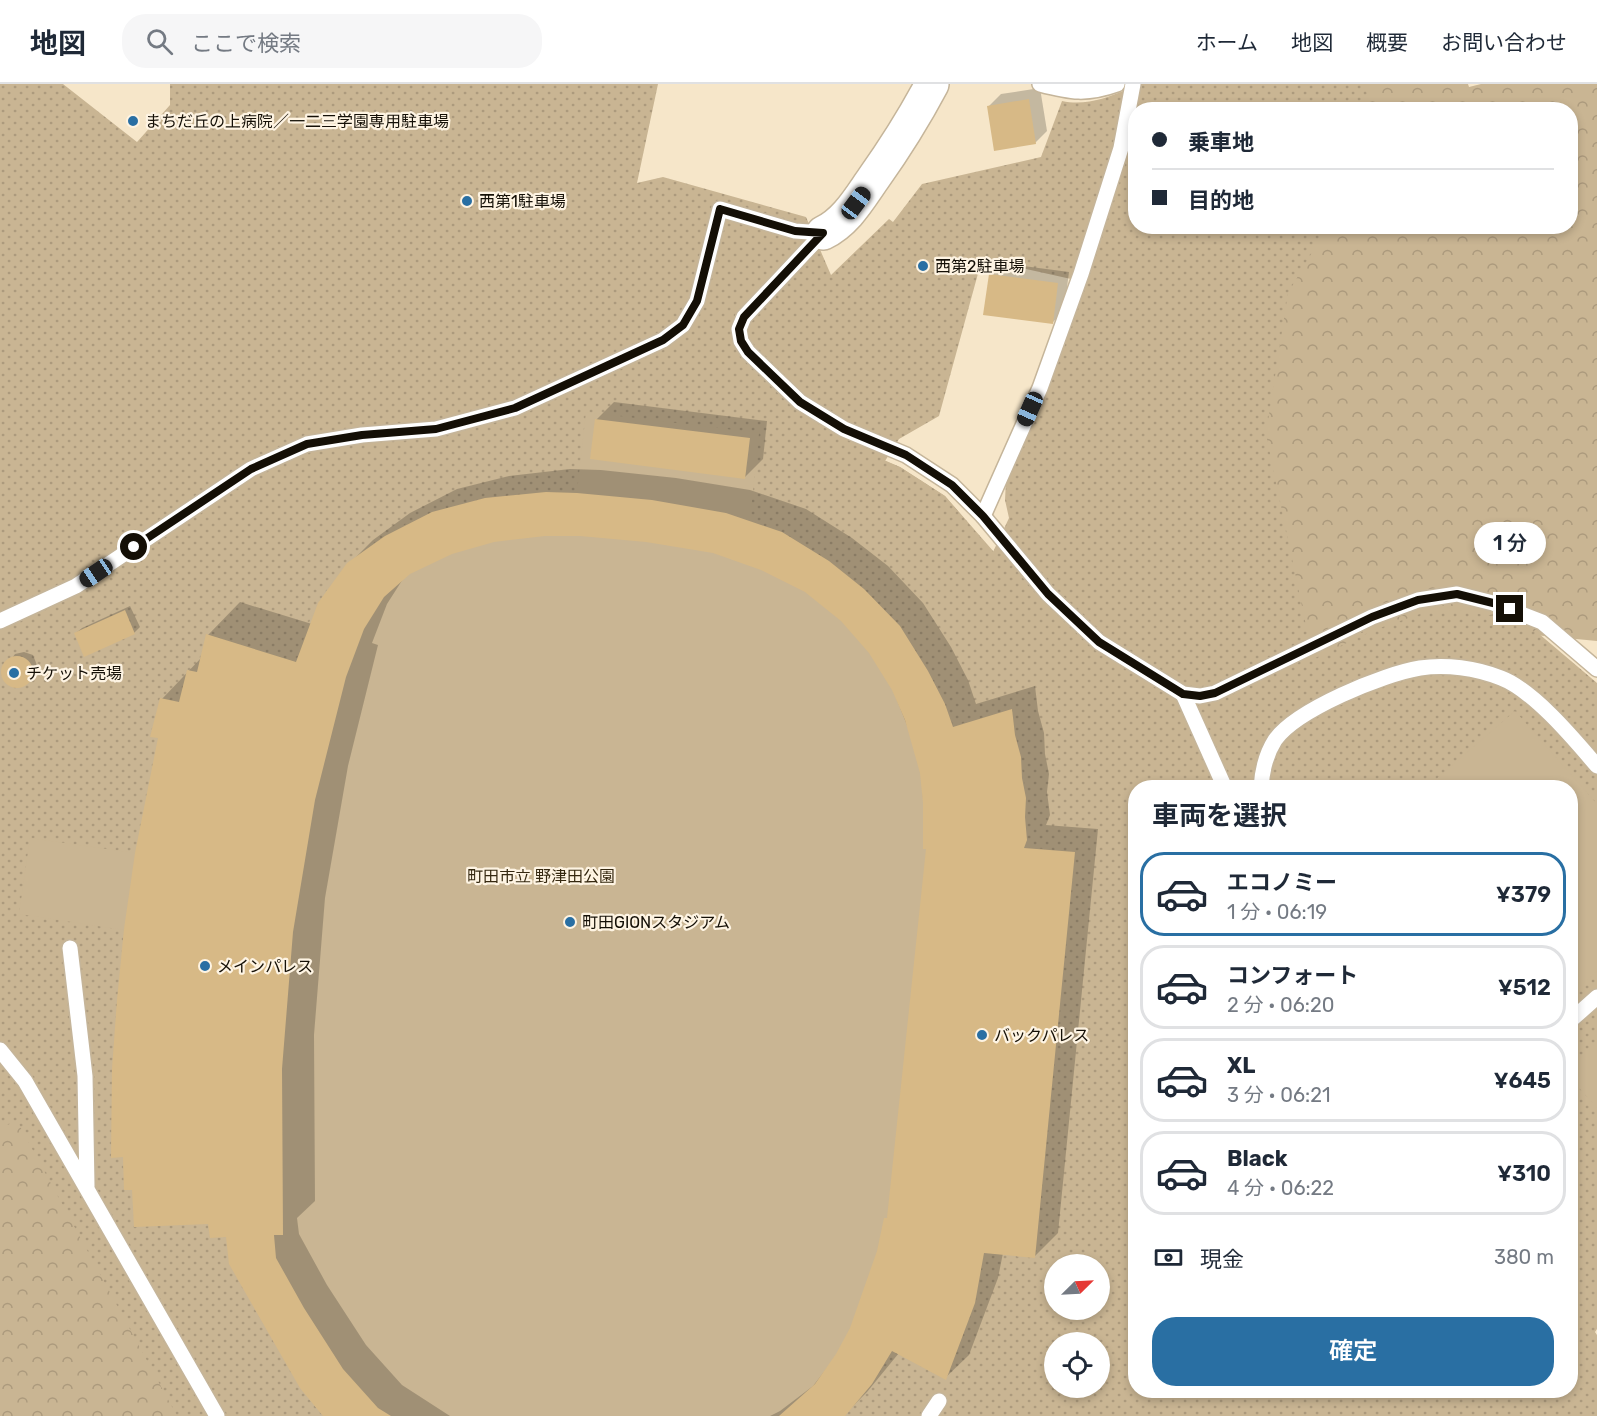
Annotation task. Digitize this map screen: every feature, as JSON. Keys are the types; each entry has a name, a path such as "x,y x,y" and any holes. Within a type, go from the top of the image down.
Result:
{"street":[{"path":"823,233 834,228 845,217 867,188 914,119 932,84"}],"lane":[{"path":"1040,84 1063,90 1091,92 1117,84"},
{"path":"1130,102 1133,84"},
{"path":"983,516 1040,388 1081,274 1121,148 1128,111"},
{"path":"0,621 76,586 251,469 307,444 362,435 436,429 515,408 663,340 683,325 697,301 720,209 795,231 823,233"},
{"path":"823,233 744,317 739,329 741,341 748,352 800,402 844,429 906,455 952,485 983,516 1048,594 1099,642 1183,694 1200,696 1215,693 1372,617 1418,600 1457,594 1493,603 1542,622 1597,669"},
{"path":"1261,780 1262,770 1276,740 1301,716 1345,694 1391,676 1420,668 1449,667 1480,672 1500,677 1519,687 1533,697 1597,766"},
{"path":"1183,694 1221,780"},
{"path":"70,948 86,1076 87,1189"},
{"path":"1578,1014 1597,997"},
{"path":"0,1050 25,1081 217,1416"},
{"path":"929,1416 939,1401"}],"green space":[{"path":"0,84 54,84 303,281 381,312 666,236 688,243 665,361 709,397 772,397 838,440 900,467 945,496 994,552 1005,591 1032,502 1021,445 1084,274 1128,107 1128,234 1578,234 1578,102 1129,102 1134,84 1468,84 1469,87 1481,84 1597,84 1597,641 1503,632 1457,624 1383,638 1314,672 1323,768 1328,780 1128,780 1128,831 1113,790 952,562 756,486 762,430 585,409 578,458 528,456 479,464 432,478 342,519 337,516 374,487 434,458 521,423 601,382 598,346 509,389 432,411 367,410 300,424 44,535 0,516"},
{"name":"町田市立 野津田公園","path":"0,84 63,84 137,142 170,105 170,84 658,84 637,183 663,177 806,217 831,275 889,219 893,222 922,184 1041,157 1062,101 1087,102 1126,90 1113,150 1071,279 982,259 939,416 899,439 885,461 900,467 945,496 993,552 1009,518 1005,500 1006,481 1128,117 1128,234 1323,234 1288,293 1266,434 1313,659 1374,630 1420,614 1457,610 1496,617 1538,633 1597,683 1597,1329 1595,1332 1597,1335 1597,1416 177,1416 17,1121 0,1128"},
{"name":"町田市立 野津田公園","path":"1139,84 1364,84 1370,102 1133,102"},
{"name":"町田GIONスタジアム","path":"586,412 759,433 750,520 785,535 817,554 875,600 920,658 953,726 1012,709 1026,799 1024,847 1075,852 1035,1258 984,1253 975,1303 946,1380 893,1351 872,1384 845,1416 323,1416 300,1388 229,1264 226,1237 210,1238 208,1224 134,1227 132,1190 124,1190 123,1157 111,1158 115,1044 124,930 19,914 30,838 135,853 158,738 150,737 160,698 179,702 187,670 197,672 206,634 296,662 315,609 342,572 368,547 399,528 432,513 467,503 503,496 577,492"},
{"path":"1515,711 1576,780 1435,780"},
{"path":"1578,782 1597,804 1597,971 1578,988"},
{"path":"1597,1046 1597,1108 1578,1087 1578,1063"},
{"path":"0,1080 195,1416 0,1416"}],"building":[{"path":"1029,99 1036,144 994,151 987,106"},
{"path":"989,274 1058,283 1053,324 983,315"},
{"path":"595,419 750,438 745,479 590,459"},
{"path":"546,492 652,500 726,513 782,532 829,561 864,589 900,626 928,671 945,704 953,727 1012,709 1026,798 1027,840 1024,848 1075,852 1035,1258 984,1253 975,1303 946,1380 892,1351 872,1384 845,1416 779,1416 815,1384 836,1354 850,1328 877,1251 884,1218 887,1218 926,849 923,849 923,803 920,773 905,720 892,690 869,653 841,621 805,592 761,570 713,553 646,542 580,536 545,536 494,542 452,554 410,574 384,597 364,629 346,677 315,800 293,932 282,1069 283,1235 274,1235 276,1258 304,1308 343,1369 378,1408 391,1416 323,1416 300,1388 229,1264 226,1237 210,1238 208,1224 134,1227 132,1190 124,1190 123,1157 111,1158 112,1069 124,929 135,853 158,738 150,737 160,698 179,702 187,670 197,672 206,634 296,662 318,603 347,563 385,536 432,512 485,498"},
{"path":"125,610 135,634 84,657 74,633"},
{"path":"17,656 28,661 33,672 28,683 17,688 6,683 1,672 6,661"}],"place":[{"name":"まちだ丘の上病院／一二三学園専用駐車場","path":"133,121"},
{"name":"西第1駐車場","path":"467,201"},
{"name":"西第2駐車場","path":"923,266"},
{"name":"チケット売場","path":"14,673"},
{"name":"町田GIONスタジアム","path":"570,922"},
{"name":"メインパレス","path":"205,966"},
{"name":"バックパレス","path":"982,1035"}],"route":[{"path":"134,547 251,469 307,444 362,435 436,429 515,408 663,340 683,325 697,301 720,209 795,231 823,233 744,317 739,329 741,341 748,352 800,402 844,429 906,455 952,485 983,516 1048,594 1099,642 1183,694 1200,696 1215,693 1372,617 1418,600 1457,594 1510,609"}]}
